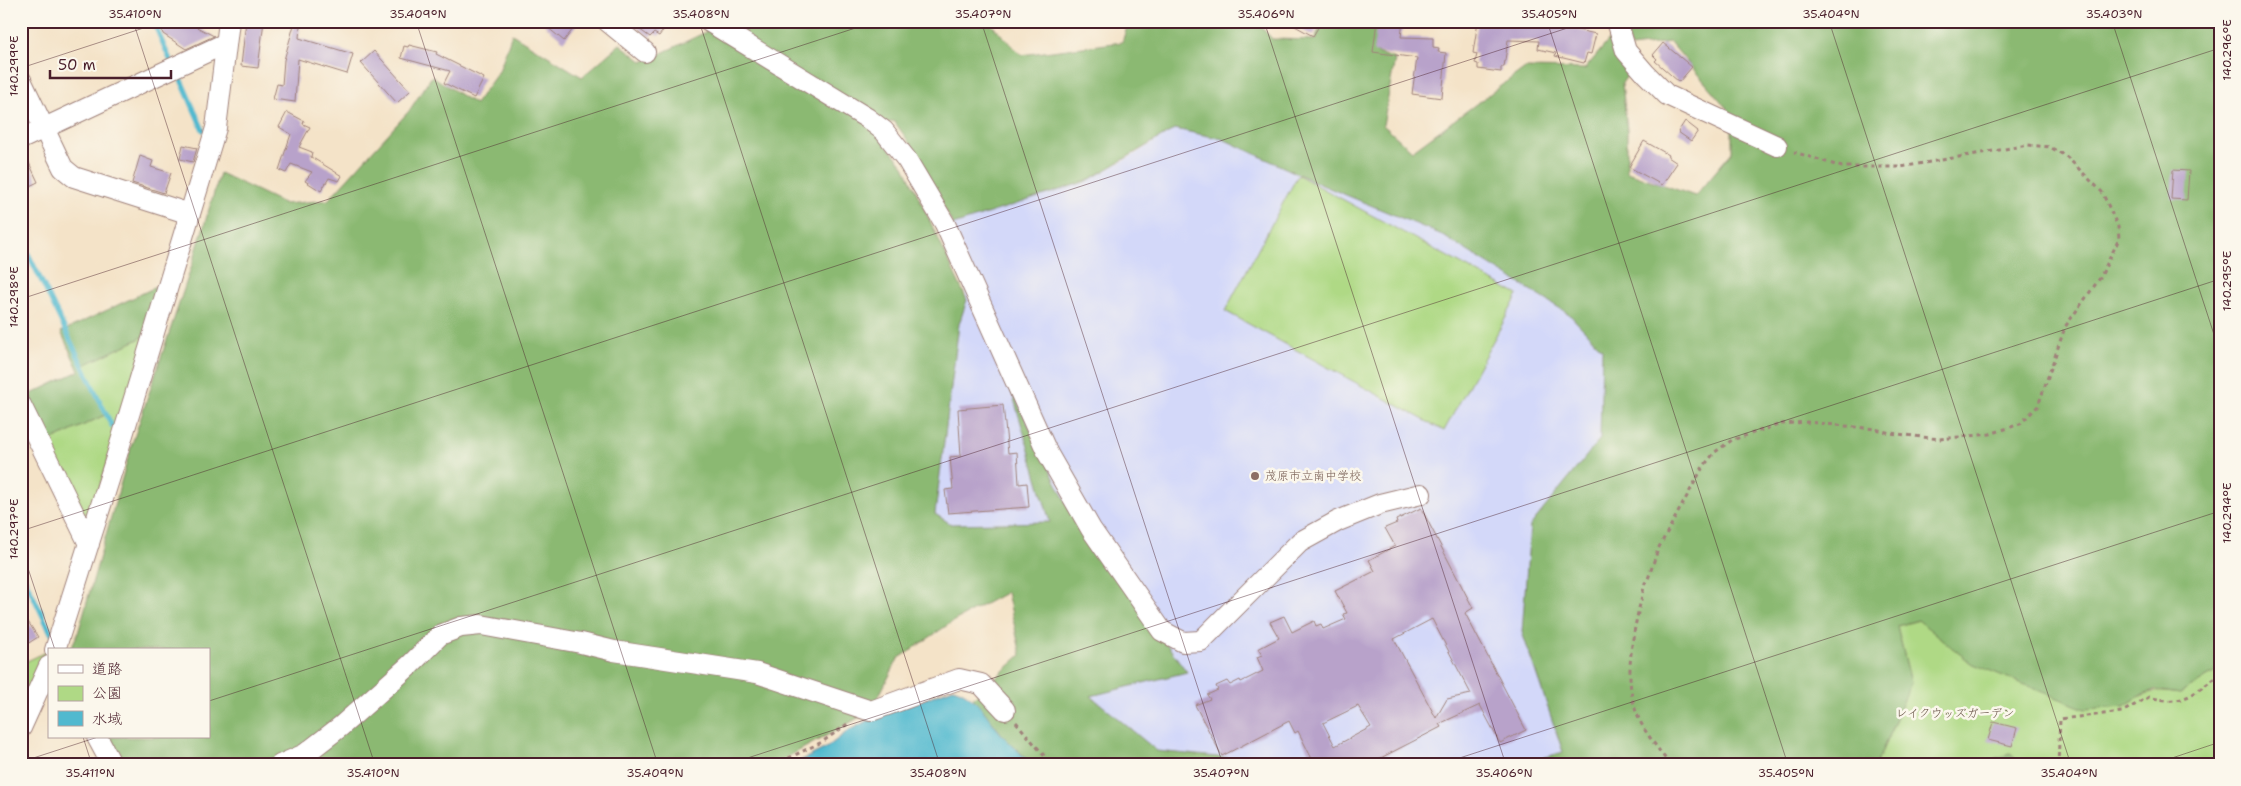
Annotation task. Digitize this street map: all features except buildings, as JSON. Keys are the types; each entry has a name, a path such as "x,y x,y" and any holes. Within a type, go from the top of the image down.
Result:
{"street":[{"path":"56,648 216,128 228,21"},
{"path":"607,21 645,52"},
{"path":"708,21 867,118 884,131 907,160 945,224 1048,454 1091,530 1162,631 1183,642 1201,641 1300,542 1338,521 1380,504 1421,494"},
{"path":"1617,21 1626,51 1667,95 1777,146"},
{"path":"21,139 226,43"},
{"path":"21,80 63,168 74,177 190,214"},
{"path":"21,405 89,544"},
{"path":"280,765 305,754 340,727 440,636 461,627 481,625 581,643 614,651 757,673 872,711 959,679 981,684 1005,710"},
{"path":"21,728 48,668"},
{"path":"98,738 112,765"}],"path":[{"path":"1670,765 1641,723 1630,691 1630,661 1645,583 1658,548 1703,467 1716,452 1732,440 1781,424 1808,422 1840,424 1939,440 1990,434 2020,424 2038,406 2065,327 2100,278 2119,239 2118,227 2102,192 2067,158 2050,147 2028,145 1901,167 1842,167 1777,146"},
{"path":"2058,765 2060,719 2122,712 2149,697 2167,701 2182,700 2220,675"},
{"path":"1005,710 1052,765"},
{"path":"774,765 822,742 846,724 872,711"}],"shaded area":[{"name":"茂原市立南中学校","path":"1175,129 1223,139 1322,185 1440,234 1569,314 1602,349 1600,439 1530,526 1522,632 1564,753 1519,765 1255,765 1247,760 1157,751 1090,695 1187,671 1050,522 951,524 935,514 959,324 967,300 953,225 1087,181"}],"green space":[{"path":"702,21 988,21 1021,55 1122,42 1129,21 1256,21 1272,39 1315,40 1322,21 1379,21 1377,53 1395,59 1383,125 1412,151 1525,68 1585,69 1615,33 1632,69 1622,83 1627,130 1627,172 1695,196 1732,152 1732,114 1670,42 1631,47 1623,21 1642,21 1670,26 1719,21 2220,21 2220,669 2180,694 2155,690 2143,694 2124,706 2085,709 1971,663 1918,620 1897,626 1911,683 1876,765 1519,765 1563,752 1522,632 1530,526 1600,439 1602,349 1569,314 1440,234 1322,185 1223,139 1175,129 1087,181 953,225 914,149 894,121 871,127 904,166 967,300 959,324 935,514 951,524 1050,522 1011,389 1071,513 1187,672 1091,696 1157,751 1247,760 1255,765 1033,765 1004,737 973,698 1021,655 1007,592 952,622 898,659 871,711 773,765 117,765 102,738 210,738 210,648 71,648 78,633 131,447 193,262 220,173 285,204 328,200 409,111 432,76 475,104 499,71 512,34 582,77 620,44 643,62 706,32"},
{"path":"1298,175 1518,295 1444,431 1225,311"},
{"path":"162,284 147,335 84,365 107,414 44,444 23,398 79,371 61,332"},
{"path":"147,335 86,530 44,444 107,414 84,365"},
{"name":"レイクウッズガーデン","path":"1919,620 1971,663 2124,706 2151,692 2180,694 2220,669 2220,765 2023,765 2010,754 1973,765 1876,765 1911,683 1897,626"},
{"path":"48,651 21,708 21,664"},
{"path":"2010,754 2023,765 1973,765"}],"water":[{"path":"1642,21 1719,21 1670,26"},
{"path":"953,688 962,691 976,702 1005,738 1033,765 792,765 826,748 848,731 865,722"}],"waterway":[{"path":"153,21 172,64"},
{"path":"178,73 203,130"},
{"path":"21,239 112,426"},
{"path":"21,571 51,633"}],"place":[{"name":"茂原市立南中学校","path":"1255,476"}]}
